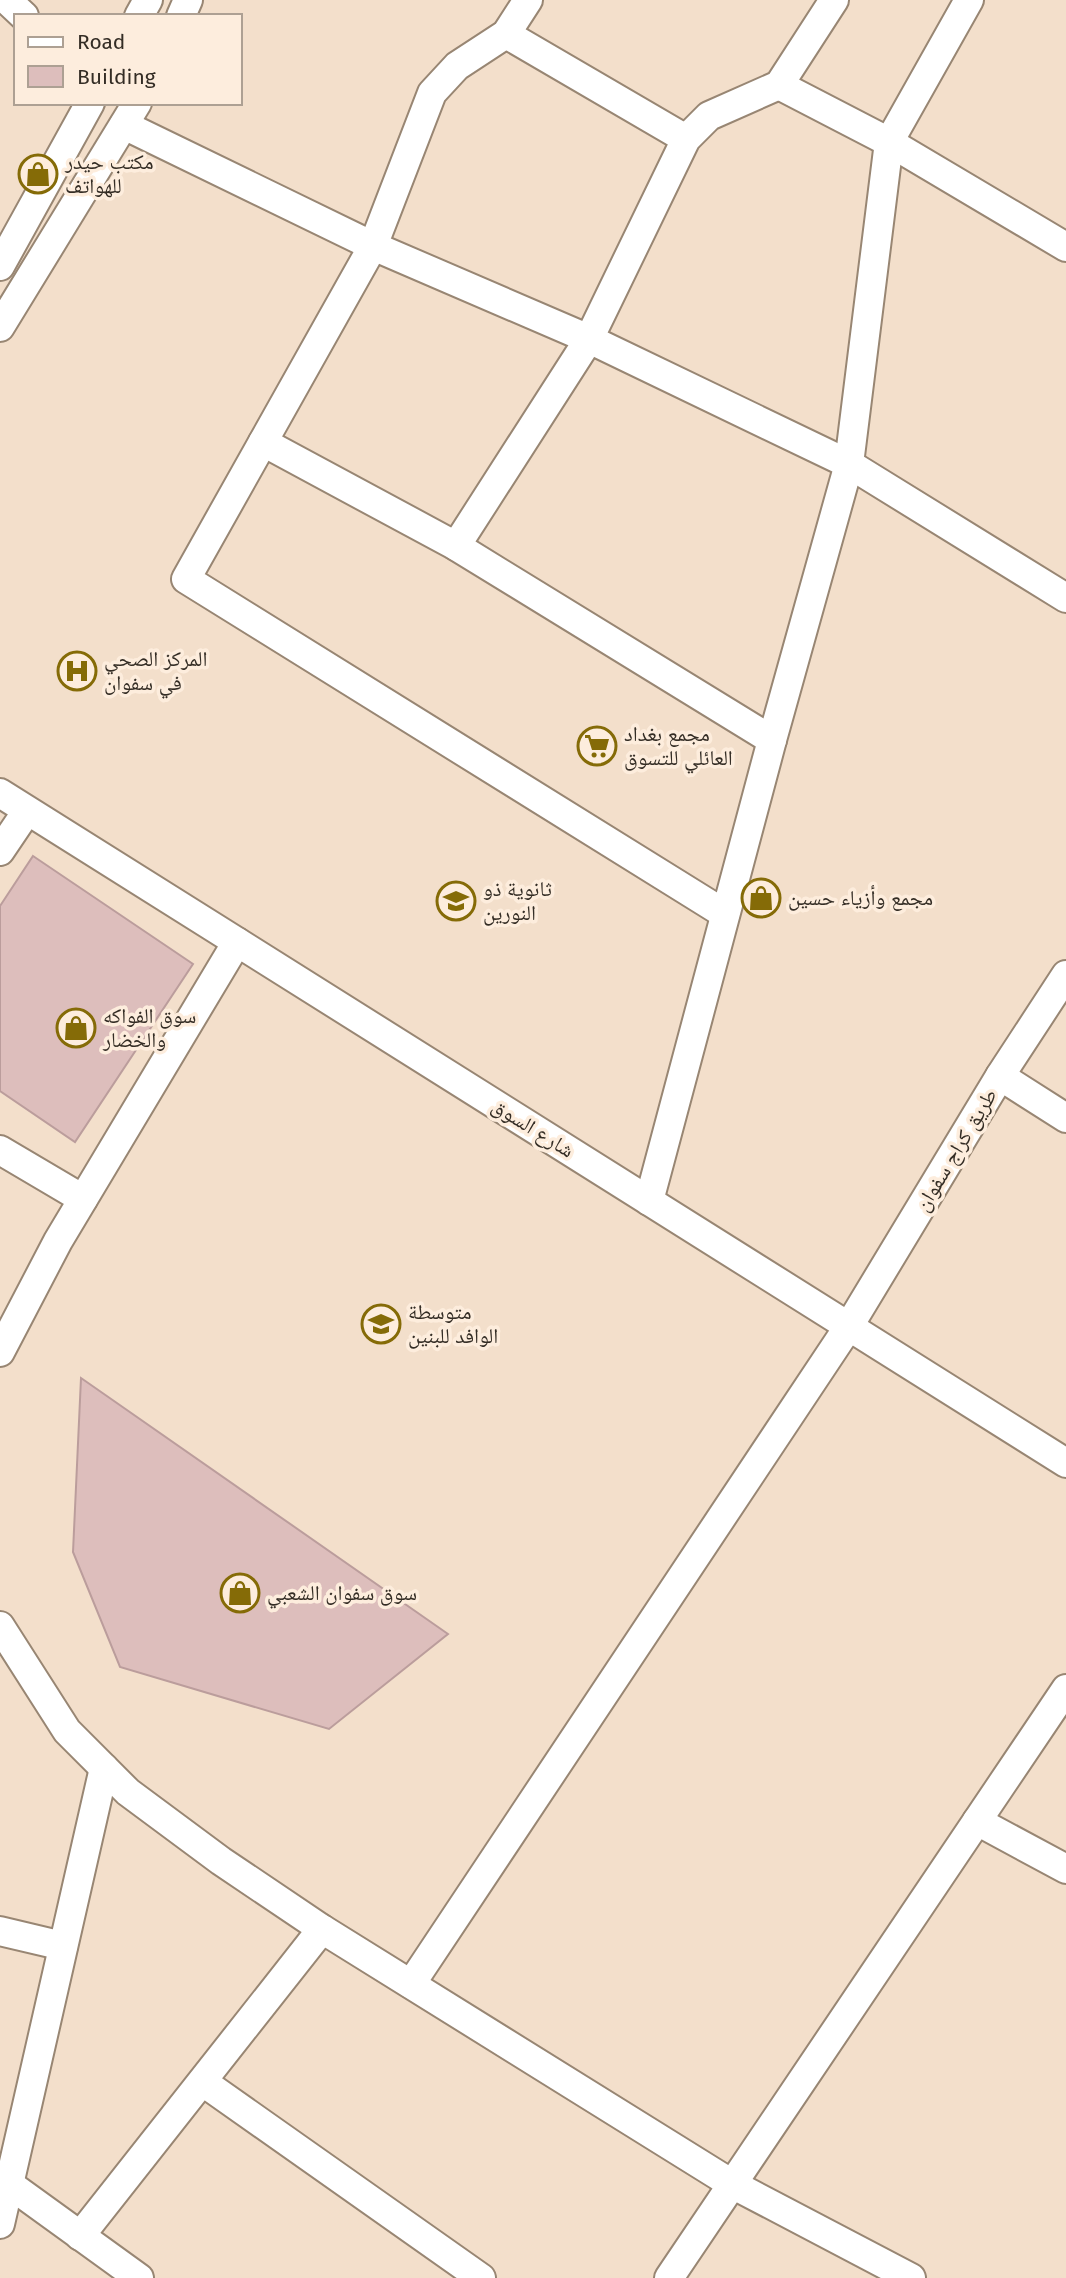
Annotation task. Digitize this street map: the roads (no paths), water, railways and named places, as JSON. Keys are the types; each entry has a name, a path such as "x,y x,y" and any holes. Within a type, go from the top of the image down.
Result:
{"street":[{"path":"7,0 22,14"},
{"path":"528,0 506,34 457,66 432,93 373,246 186,579 725,914"},
{"path":"456,546 589,339 686,139 709,116 779,85 834,0"},
{"path":"649,1201 849,464 889,142 970,0"},
{"path":"506,34 686,139"},
{"path":"779,85 889,142 1066,247"},
{"path":"0,266 89,105"},
{"path":"0,327 130,114 373,246 589,339 849,464 1066,598"},
{"path":"263,442 456,546 772,740"},
{"name":"شارع السوق","path":"0,793 1066,1463"},
{"path":"0,851 27,811"},
{"path":"0,1352 83,1199 237,942"},
{"name":"طريق كراج سفوان","path":"411,1984 849,1326 1000,1076 1066,975"},
{"path":"1000,1076 1066,1118"},
{"path":"0,1150 83,1199"},
{"path":"0,1626 67,1731 139,1800 322,1929 732,2184 911,2278"},
{"path":"669,2278 1066,1689"},
{"path":"0,2224 104,1768"},
{"path":"977,1821 1066,1869"},
{"path":"80,2236 322,1929"},
{"path":"0,1931 63,1946"},
{"path":"203,2082 481,2278"},
{"path":"9,2184 139,2278"}],"place":[{"name":"مكتب حيدر للهواتف","path":"38,174"},
{"name":"المركز الصحي في سفوان","path":"77,671"},
{"name":"مجمع بغداد العائلي للتسوق","path":"597,746"},
{"name":"مجمع وأزياء حسين","path":"761,898"},
{"name":"ثانوية ذو النورين","path":"456,901"},
{"name":"سوق الفواكه والخضار","path":"76,1028"},
{"name":"متوسطة الوافد للبنين","path":"381,1324"},
{"name":"سوق سفوان الشعبي","path":"240,1593"}]}
